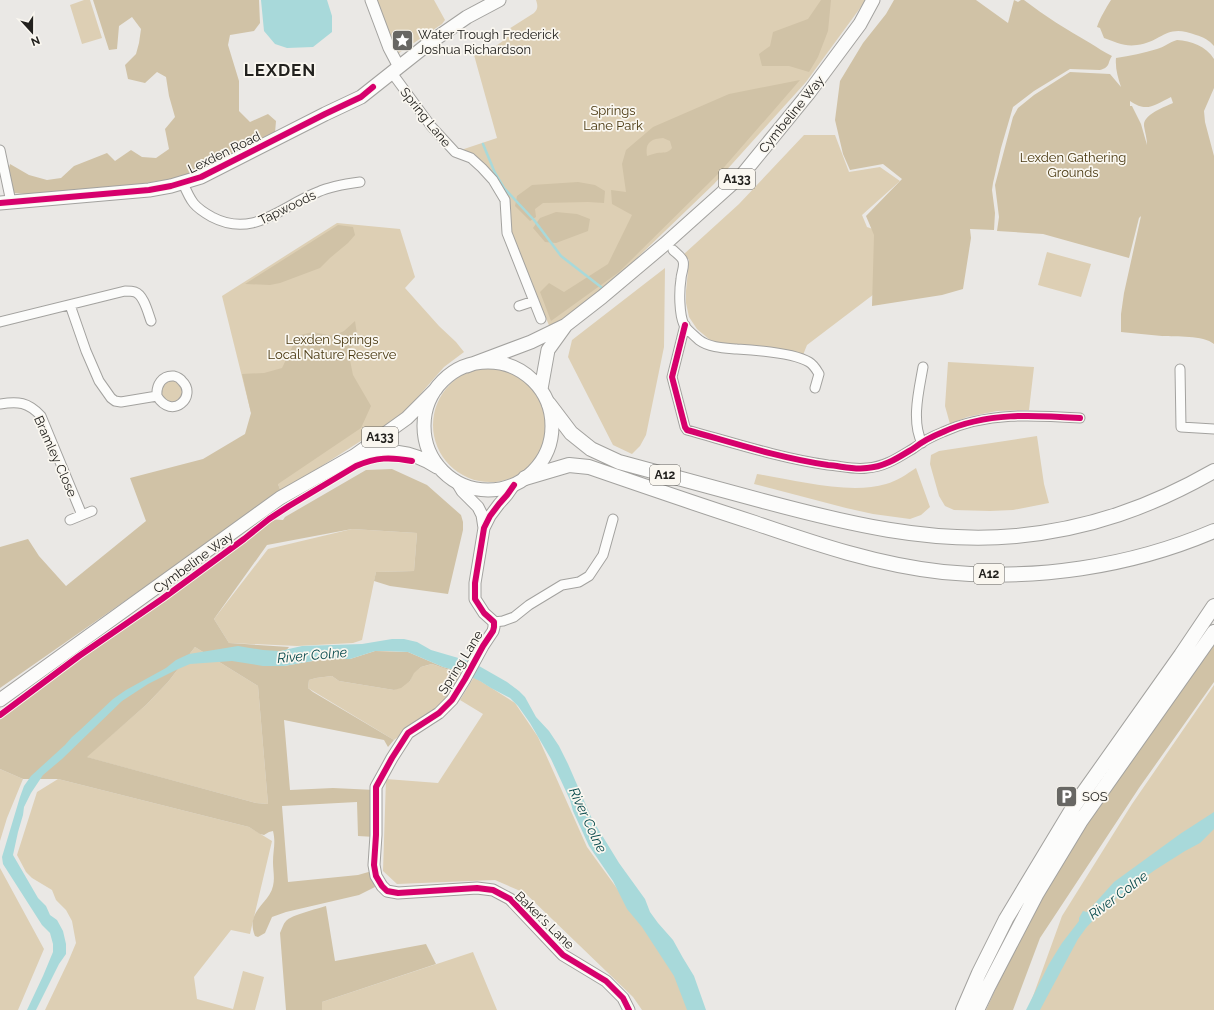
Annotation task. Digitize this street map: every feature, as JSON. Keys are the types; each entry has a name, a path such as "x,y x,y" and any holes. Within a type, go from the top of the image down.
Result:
{"highway":[{"name":"A12","path":"548,404 571,433 591,449 619,462 828,518 913,534 957,538 1015,536 1074,527 1102,520 1138,508 1165,497 1214,471"},
{"name":"A12","path":"519,482 569,464 588,467 837,550 880,561 943,572 999,574 1070,570 1142,556 1173,547 1214,532"},
{"path":"963,1010 1006,920 1074,806 1214,606"},
{"path":"978,1010 988,987 1037,894 1080,822 1214,632"}],"main road":[{"name":"Lexden Road","path":"6,202 149,190 183,183 201,177 361,96 450,28 499,0"},
{"name":"Cymbeline Way","path":"466,366 531,342 566,325 642,263 742,175 808,94 860,24 873,0"},
{"name":"Cymbeline Way","path":"540,389 548,350 566,325"},
{"path":"490,362 512,367 529,377 540,389 548,404 552,418 550,442 540,465 519,482 498,490 473,488 456,480 441,469 432,456 428,446 424,427 425,416 436,389 454,372 466,366 490,362"},
{"name":"Cymbeline Way","path":"0,700 280,498 354,456 407,418 436,389"},
{"name":"Cymbeline Way","path":"354,456 372,452 397,451 413,455 441,469"}],"street":[{"path":"371,0 389,48 395,70"},
{"name":"Spring Lane","path":"395,70 431,126 455,152 471,158 482,168 493,180 505,200 507,233 514,254 541,319"},
{"path":"0,150 6,202"},
{"name":"Tapwoods","path":"183,183 189,197 200,210 221,222 241,225 256,223 272,216 316,192 333,186 360,182"},
{"path":"673,250 683,259 684,264 681,279 680,302 685,325 672,377 687,430 770,454 797,460 850,468 867,468 881,466 893,461 922,443 960,425 1005,417 1040,415 1080,418"},
{"path":"0,322 125,291 134,291 139,294 151,321"},
{"path":"519,306 534,301"},
{"path":"70,305 86,351 99,381 111,398 120,402 157,396"},
{"path":"685,325 699,340 706,344 773,353 804,359 811,363 819,374 816,388"},
{"path":"922,443 917,431 916,416 923,367"},
{"path":"1180,369 1181,427 1214,429"},
{"name":"Bramley Close","path":"0,404 19,403 28,405 35,409 41,416 82,515"},
{"name":"Spring Lane","path":"456,480 462,491 478,507 482,516 484,528"},
{"name":"Spring Lane","path":"519,482 499,504 490,516 484,528 475,583 475,599 484,613 494,622 503,621 514,617 529,605 562,585 579,582 590,576 603,555 613,519"},
{"path":"70,520 92,511"},
{"name":"Spring Lane","path":"382,886 376,876 374,865 376,835 376,787 408,733 438,713 452,700 493,631 494,622"},
{"name":"Baker's Lane","path":"382,886 387,891 398,893 477,888 493,890 510,899 563,955 606,981 624,998 630,1010"}],"green space":[{"path":"84,0 90,0 102,38 82,44 70,5"},
{"path":"93,0 259,0 260,23 254,31 230,35 228,45 239,81 239,111 250,122 268,114 276,121 275,133 211,168 176,178 141,184 39,195 12,193 7,175 10,164 29,175 47,180 61,178 74,166 107,153 115,161 131,150 142,157 156,158 169,149 165,129 175,117 169,96 166,77 157,72 145,83 128,79 125,65 136,54 141,29 132,17 119,26 117,49 109,50"},
{"path":"373,0 434,0 445,20 442,24 399,53 395,52"},
{"name":"Springs Lane Park","path":"536,0 866,0 806,82 714,184 612,282 550,328 512,233 507,204 482,167 455,152 497,138 474,55 489,51 507,38 504,32 535,12 537,7"},
{"path":"821,0 831,0 828,31 818,57 809,72 789,66 762,66 759,54 770,46 773,32 808,19"},
{"path":"894,0 976,0 1008,23 1014,0 1018,2 1024,0 1056,23 1112,56 1106,68 1100,70 1070,69 1034,91 1013,107 993,183 992,190 995,213 994,230 970,229 971,238 963,289 942,295 872,306 874,235 866,216 902,179 883,164 850,170 843,154 835,120 840,81 863,43 886,14"},
{"path":"1111,0 1214,0 1214,46 1208,40 1201,37 1186,32 1177,31 1137,45 1120,44 1104,38 1100,28 1097,27"},
{"name":"Lexden Gathering Grounds","path":"1177,40 1198,45 1211,54 1214,59 1214,88 1204,111 1205,122 1214,156 1214,344 1203,339 1196,338 1121,332 1121,314 1124,293 1141,216 1139,218 1129,258 1043,234 997,231 999,217 995,185 1013,117 1018,108 1034,95 1070,72 1110,74 1121,87 1116,69 1116,58 1152,50","holes":["1171,97 1173,103 1147,118 1144,126 1147,145 1141,124 1132,106 1130,106 1130,101 1141,107 1146,107 1155,105"]},
{"path":"800,80 719,173 619,272 551,321 540,292 549,283 564,292 608,264 632,215 612,204 611,190 626,192 622,164 626,150 653,127 729,94","holes":["663,138 670,141 672,148 668,151 647,156 649,142 655,139"]},
{"path":"804,135 835,135 849,172 880,167 900,181 862,215 867,227 896,237 882,288 807,345 803,355 726,345 710,340 697,329 689,317 686,303 686,291 689,260 684,254 739,204"},
{"path":"578,182 595,185 605,191 604,203 543,203 535,209 536,217 530,221 515,206 517,196 532,185"},
{"path":"556,212 577,214 590,219 588,231 556,243 545,242 533,228 540,218"},
{"name":"Lexden Springs Local Nature Reserve","path":"337,223 400,229 415,277 405,288 464,352 444,367 403,414 281,492 251,413 222,296"},
{"path":"338,225 353,227 355,235 320,268 280,283 270,285 245,284"},
{"path":"1047,252 1091,264 1081,297 1038,285"},
{"path":"665,268 664,347 646,435 640,446 632,454 613,445 568,357 572,340"},
{"path":"355,321 358,341 348,350 353,375 371,406 361,428 278,484 281,492 0,688 0,547 28,539 39,556 66,586 146,521 130,478 203,459 245,434 251,413 242,374 264,373 282,368 294,343 300,335 313,332 333,336 344,331"},
{"path":"948,362 1034,367 1029,410 997,411 967,417 950,424 945,406"},
{"path":"490,368 512,372 522,377 538,393 543,403 547,425 543,447 538,457 522,473 512,478 490,482 468,478 458,473 442,457 437,447 433,425 437,403 442,393 458,377 468,372"},
{"path":"174,379 185,390 177,404 161,399 162,382"},
{"path":"1037,436 1044,484 1049,503 1013,510 990,511 954,510 945,506 939,496 930,464 931,455 939,451"},
{"path":"916,468 930,507 921,515 910,519 873,514 846,508 754,484 757,474 805,483 839,487 872,487 894,481"},
{"path":"392,469 427,485 461,515 463,530 448,594 390,586 374,581 376,572 414,571 417,533 352,529 267,545 214,619 229,643 289,647 275,665 284,666 324,659 350,659 375,651 408,652 443,667 467,675 457,682 454,674 449,670 432,664 421,667 414,673 410,681 401,688 394,690 339,681 332,676 309,680 308,688 313,692 394,740 388,747 384,740 284,720 290,790 333,788 375,790 375,837 358,836 357,802 282,806 288,882 358,875 372,871 375,887 359,895 286,912 272,917 265,933 258,937 255,936 253,920 255,914 271,892 274,883 273,831 264,835 249,827 58,779 23,779 0,769 0,715 269,519 283,520 285,517 366,470","holes":["195,647 258,686 268,804 256,803 87,757 146,705 168,682"]},
{"path":"352,529 417,533 414,571 376,572 362,640 353,643 297,646 229,643 214,619 268,549"},
{"path":"1214,642 1214,682 1139,788 1040,938 1013,1010 986,1010 1020,936 1098,804"},
{"path":"195,647 258,686 268,804 256,803 86,757 146,705 168,682"},
{"path":"432,664 450,671 457,682 445,699 431,713 394,740 308,688 309,680 332,676 339,681 394,690 410,681 413,673 421,667"},
{"path":"474,677 515,703 538,737 587,847 676,970 690,1010 642,1010 633,997 525,893 495,880 397,884 383,871 386,779 438,783 483,714 460,700"},
{"path":"1214,685 1214,1010 1028,1010 1062,916 1132,804"},
{"path":"0,769 23,779 7,818 0,841"},
{"path":"58,779 249,827 272,841 250,934 231,930 194,977 197,999 233,1009 243,971 264,977 255,1010 45,1010 76,943 72,921 66,910 56,900 52,890 32,878 26,872 17,855 37,792"},
{"path":"0,868 44,949 18,1010 0,1010"},
{"path":"326,906 335,961 426,944 436,964 322,1002 322,1010 286,1010 280,933 284,924 289,919 298,914"},
{"path":"473,952 497,1010 322,1010 322,1002"}],"water":[{"path":"261,0 327,0 332,16 332,32 313,47 287,48 275,44 264,31"},
{"name":"River Colne","path":"392,639 404,639 417,642 431,650 472,662 507,682 525,697 536,717 549,731 559,746 592,819 619,863 645,899 650,912 673,940 694,976 706,1010 687,1010 674,976 642,927 627,909 613,881 589,846 551,759 530,723 518,706 510,698 480,681 458,671 443,667 408,652 375,651 350,659 324,659 284,666 263,666 232,661 190,664 148,684 122,701 62,759 43,775 24,807 13,855 38,898 46,906 50,915 57,920 63,931 66,944 66,954 59,964 36,1010 27,1010 53,952 53,944 50,933 42,925 3,864 2,857 20,797 24,786 31,776 113,699 126,690 166,668 176,660 189,654 238,646 280,651 302,646 362,644"},
{"name":"River Colne","path":"1214,812 1214,829 1200,843 1155,870 1120,895 1097,916 1078,939 1040,1010 1026,1010 1049,964 1062,943 1079,921 1083,911 1087,912 1114,882 1180,834"}],"waterway":[{"path":"483,144 495,173 504,188 534,220 561,256 601,287"}],"cycle path":[{"path":"0,203 149,190 171,186 201,177 361,97 373,87"},
{"path":"685,325 672,377 687,430 775,454 810,462 848,468 857,469 874,467 892,461 936,435 976,421 1010,416 1080,418"},
{"path":"0,715 79,656 162,599 269,519 289,506 356,466 364,463 377,459 412,461"},
{"path":"514,485 490,516 484,528 475,583 475,599 484,613 494,622 493,631 452,700 439,713 408,733 376,787 376,835 374,865 376,876 387,891 398,893 477,888 493,890 510,899 563,955 606,981 623,998 629,1010"}],"place":[{"name":"Water Trough Frederick Joshua Richardson","path":"403,41"},
{"name":"SOS","path":"1067,796"}],"district":[{"name":"LEXDEN","path":"280,70"}]}
